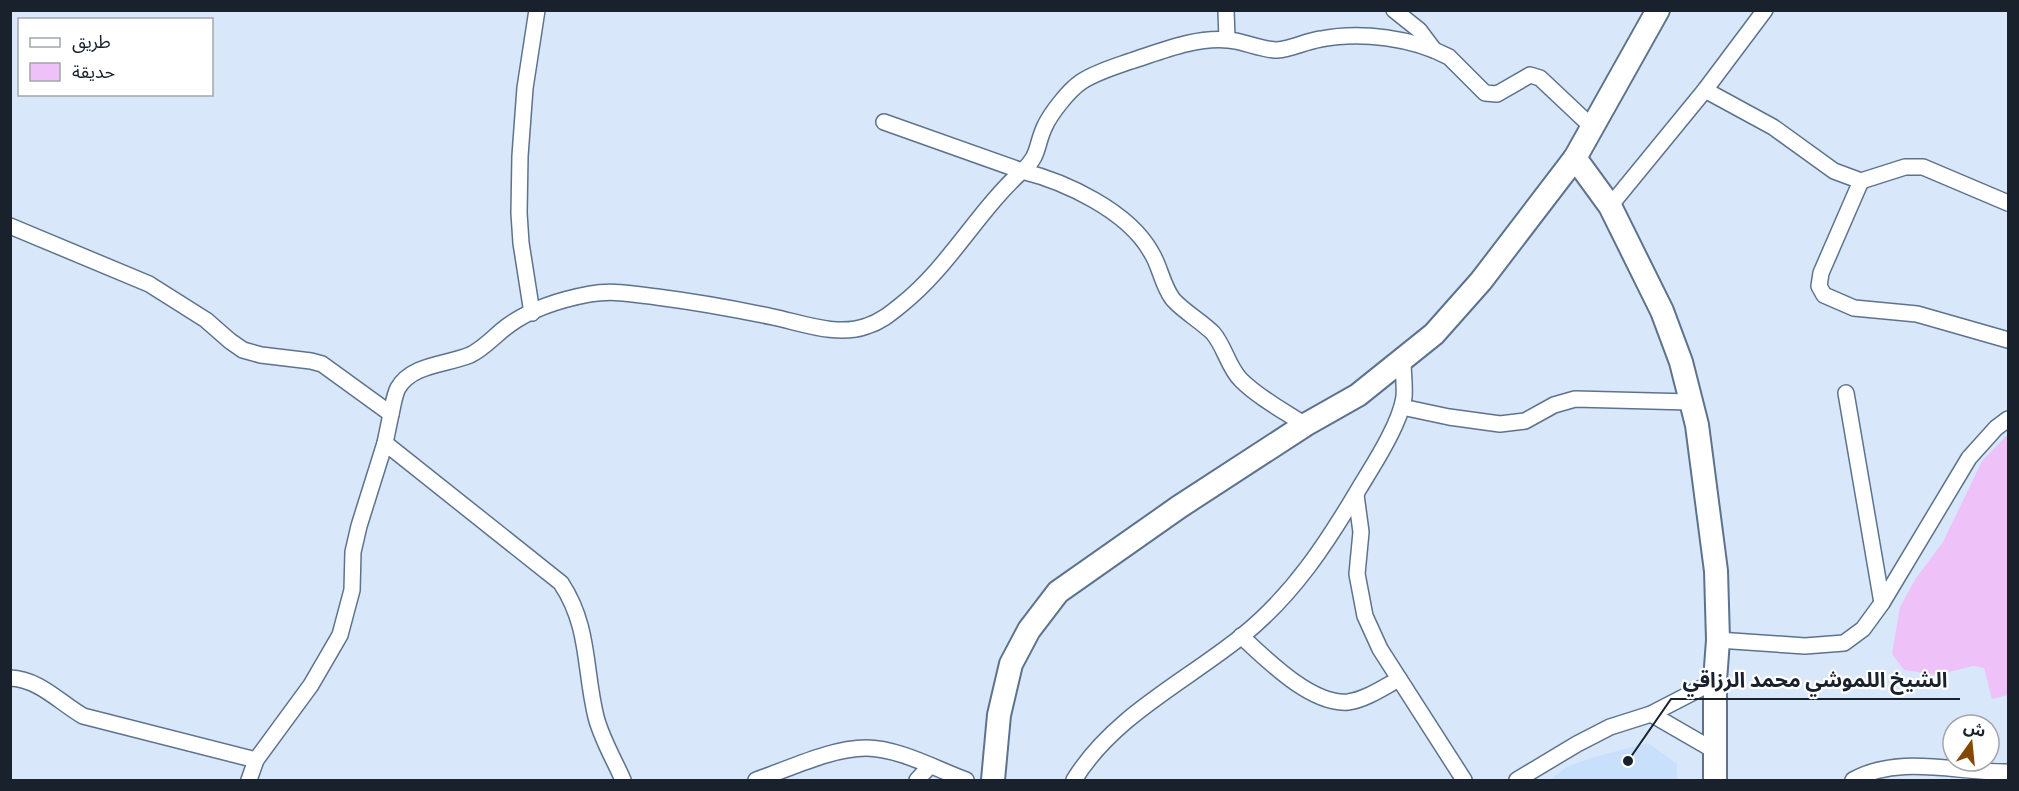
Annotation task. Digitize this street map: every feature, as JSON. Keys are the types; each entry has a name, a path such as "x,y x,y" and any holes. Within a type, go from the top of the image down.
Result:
{"street":[{"path":"532,313 521,243 519,213 525,88 537,10"},
{"path":"1226,10 1227,39"},
{"path":"1394,10 1419,30 1434,50"},
{"path":"993,780 999,715 1011,664 1029,630 1058,592 1179,507 1305,425 1358,394 1403,361 1434,334 1481,281 1575,158 1658,10"},
{"path":"1610,206 1705,90 1765,10"},
{"path":"249,780 256,760 311,685 340,634 352,590 353,552 359,526 385,443 397,390 405,378 417,370 472,354 510,324 532,313 590,294 616,293 690,301 818,327 843,330 865,327 884,319 934,277 1007,185 1031,164 1036,156 1044,128 1054,111 1079,83 1097,73 1200,41 1227,39 1274,50 1324,38 1384,37 1407,41 1449,57 1485,93 1492,95 1530,75 1540,78 1592,128"},
{"path":"1705,90 1773,127 1834,171 1861,181 1905,167 1923,167 2008,203"},
{"path":"884,122 1067,185 1092,198 1139,236 1152,252 1170,296 1215,335 1240,379 1305,425"},
{"path":"1575,158 1610,206 1662,312 1681,362 1696,425 1716,571 1718,640 1715,681 1715,780"},
{"path":"1861,181 1821,273 1819,286 1824,295 1854,308 1917,314 2008,340"},
{"path":"10,226 149,284 206,320 243,350 322,364 391,414"},
{"path":"1074,780 1093,753 1119,728 1242,636 1286,595 1308,570 1380,454 1402,407 1403,361"},
{"path":"1846,393 1882,603"},
{"path":"1402,407 1449,417 1500,424 1524,421 1554,405 1575,399 1690,402"},
{"path":"1718,640 1805,646 1844,643 1863,629 1882,603 1969,458 1996,428 2008,419"},
{"path":"385,443 561,583 571,598 580,623 587,653 590,691 603,741 623,780"},
{"path":"1356,495 1361,532 1357,574 1365,616 1380,649 1464,780"},
{"path":"1242,636 1299,686 1325,697 1346,702 1359,699 1399,679"},
{"path":"10,678 33,683 83,716 256,760"},
{"path":"1517,780 1610,727 1652,714 1715,681"},
{"path":"1652,714 1715,752"},
{"path":"756,780 837,751 866,748 891,752 966,780"},
{"path":"917,780 930,766"},
{"path":"1853,780 1883,769 1909,766 2008,772"}],"shaded area":[{"path":"1648,743 1677,764 1677,780 1549,780 1568,766"}],"green space":[{"path":"2008,434 2008,695 1992,699 1984,668 1973,666 1937,675 1904,670 1892,654 1900,607 1916,578 1943,542 1982,461"}],"place":[{"name":"الشيخ اللموشي محمد الرزاقي","path":"1628,761"}]}
